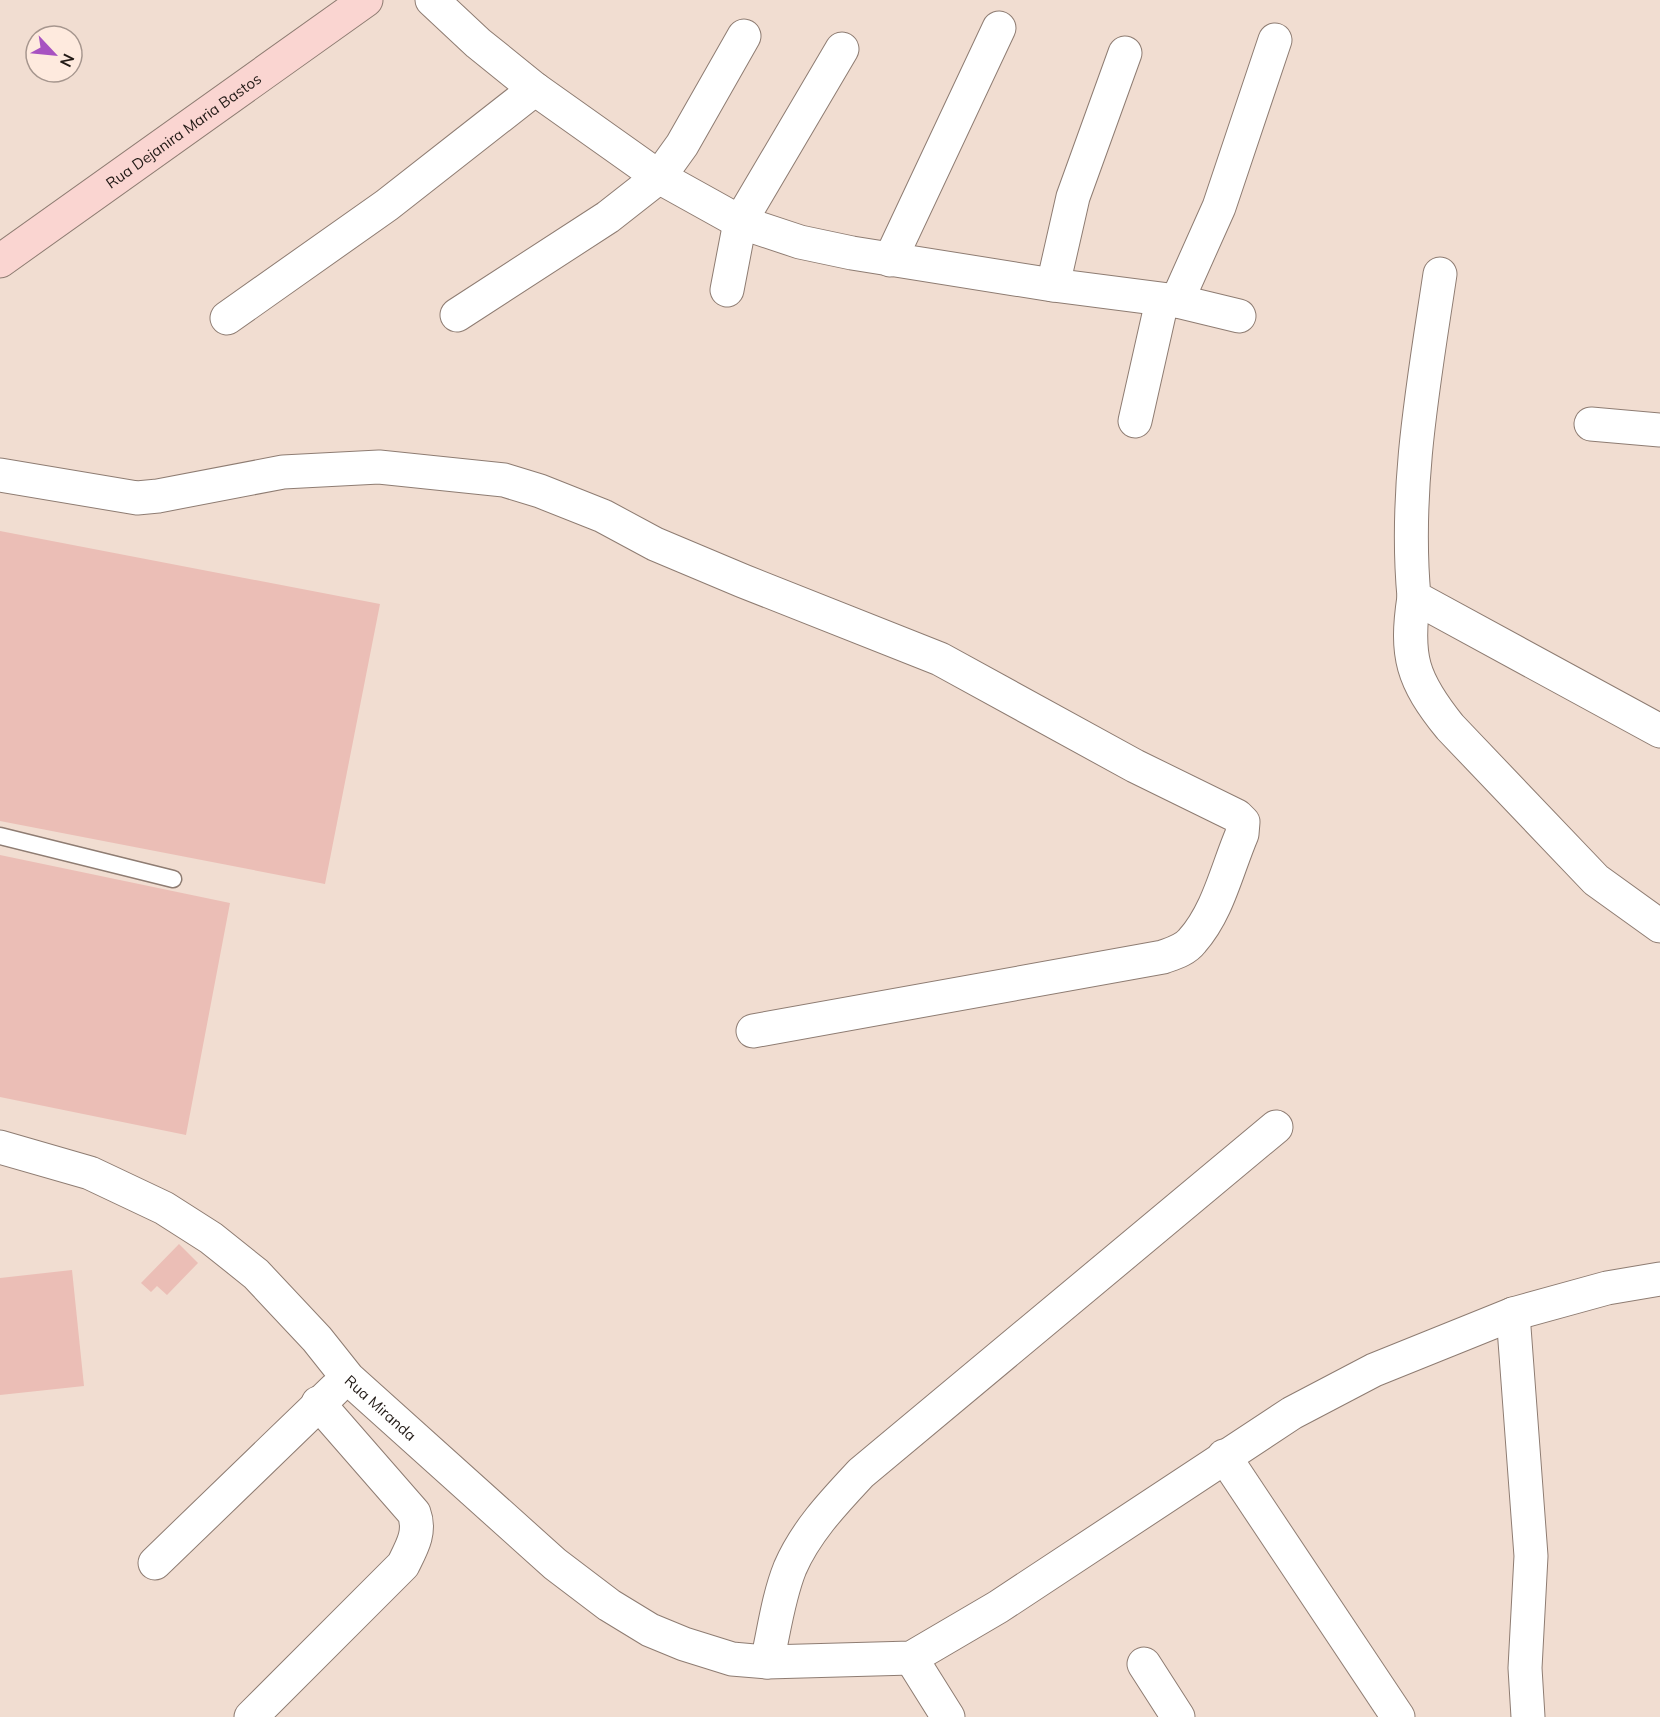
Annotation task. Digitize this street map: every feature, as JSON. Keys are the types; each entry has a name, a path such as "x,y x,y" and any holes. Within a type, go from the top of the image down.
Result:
{"main road":[{"name":"Rua Dejanira Maria Bastos","path":"0,261 366,0"}],"street":[{"path":"432,0 478,43 535,89 659,177 740,222 800,242 890,260 1170,301 1239,316"},
{"path":"890,260 999,28"},
{"path":"457,315 608,217 659,177 682,145 744,36"},
{"path":"1135,421 1170,301 1219,207 1275,40"},
{"path":"727,290 740,222 842,49"},
{"path":"1053,285 1073,197 1125,53"},
{"path":"227,318 387,205 535,89"},
{"path":"1440,274 1412,480 1410,519 1414,597 1410,627 1410,656 1431,704 1450,727 1596,880 1660,926"},
{"path":"1591,424 1660,430"},
{"path":"0,475 137,498 328,468 379,466 504,480 565,499 655,544 940,659 1135,766 1237,816 1244,822 1242,834 1208,918 1192,942 1181,950 1163,957 753,1031"},
{"path":"1414,597 1660,731"},
{"path":"767,1662 781,1597 790,1568 822,1516 854,1481 1276,1127"},
{"name":"Rua Miranda","path":"0,1146 90,1173 164,1208 210,1238 256,1274 317,1339 348,1378 555,1564 609,1605 650,1630 684,1644 732,1659 767,1662 910,1658"},
{"path":"948,1717 910,1658 998,1607 1292,1413 1374,1370 1513,1314 1607,1288 1660,1279"},
{"path":"1513,1314 1531,1556 1524,1668 1528,1717"},
{"path":"155,1563 318,1403 348,1378"},
{"path":"251,1717 403,1565 412,1547 418,1525 414,1513 318,1403"},
{"path":"1224,1456 1398,1717"},
{"path":"1144,1665 1178,1717"}],"lane":[{"path":"0,836 173,879"}],"building":[{"path":"0,531 380,604 325,884 0,821"},
{"path":"0,855 230,903 186,1135 0,1097"},
{"path":"179,1244 198,1263 167,1295 157,1286 151,1292 141,1283"},
{"path":"72,1270 84,1386 0,1395 0,1278"}]}
